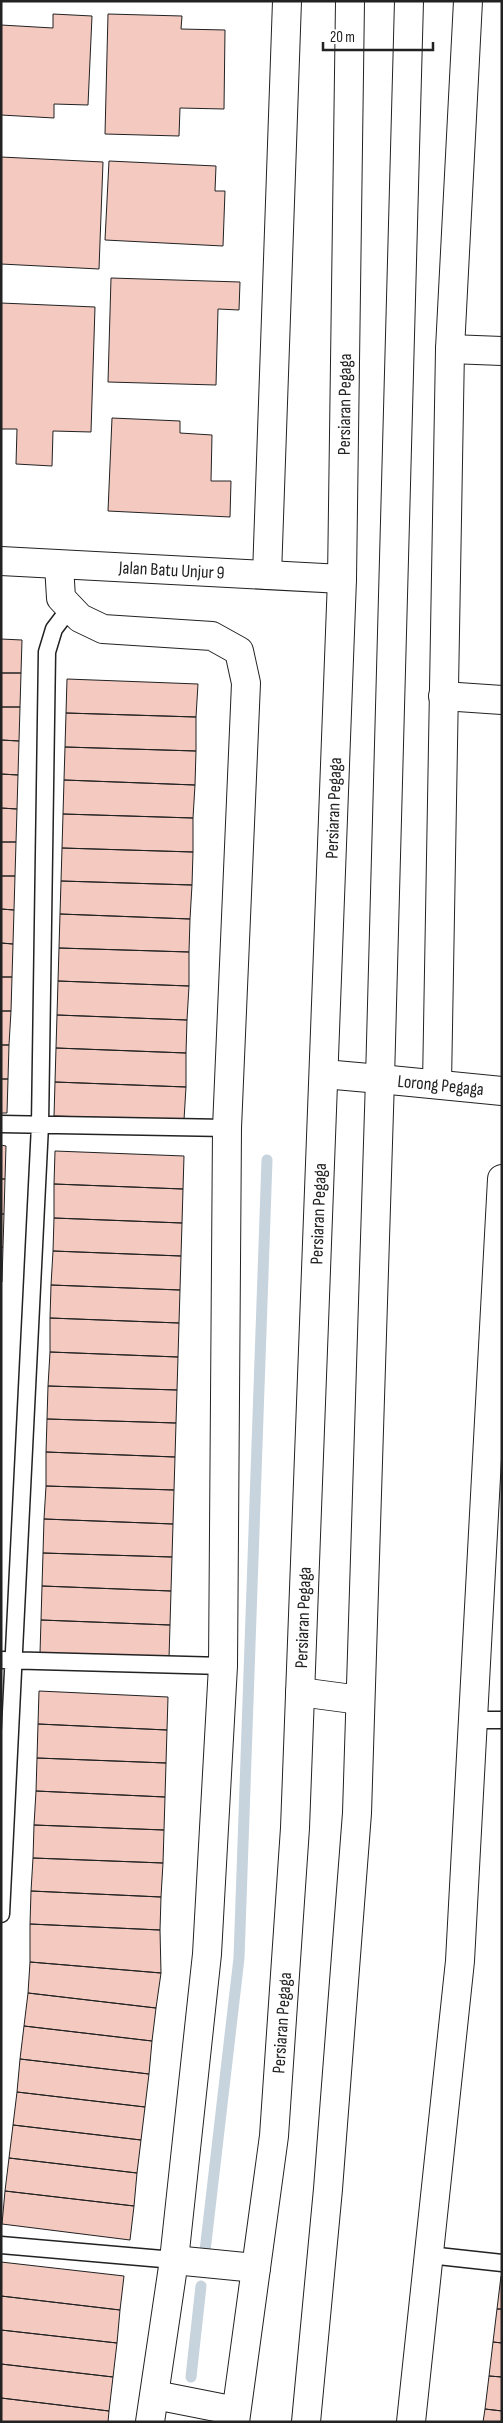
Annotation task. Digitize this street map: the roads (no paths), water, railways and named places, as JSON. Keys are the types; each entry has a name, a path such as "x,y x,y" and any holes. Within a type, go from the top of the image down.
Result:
{"street":[{"path":"267,575 287,1"},
{"name":"Persiaran Pegaga","path":"236,2416 274,2136 295,1828 342,579 350,1"},
{"path":"306,2422 328,2189 357,1813 380,1079 409,1"},
{"path":"437,1084 450,349 468,1"},
{"path":"450,349 502,351"},
{"name":"Jalan Batu Unjur 9","path":"1,561 342,579"},
{"path":"59,565 61,598 80,618 104,629 212,636 239,651 246,683 227,1128 223,1666 207,1954 174,2260 150,2422"},
{"path":"443,696 502,700"},
{"name":"Lorong Pegaga","path":"324,1074 502,1091"},
{"path":"411,2422 460,1961 502,1179"},
{"path":"300,1692 360,1700"},
{"path":"174,2260 256,2268"},
{"path":"155,2395 236,2416"}],"lane":[{"path":"1,1914 7,1661 40,1125 47,652 54,628 70,608"},
{"path":"1,1124 227,1128"},
{"path":"7,1661 223,1666"},
{"path":"473,1720 502,1720"},
{"path":"1,2245 174,2260"},
{"path":"429,2255 502,2263"}],"waterway":[{"path":"205,2251 239,1958 267,1160"},
{"path":"191,2377 201,2286"}]}
